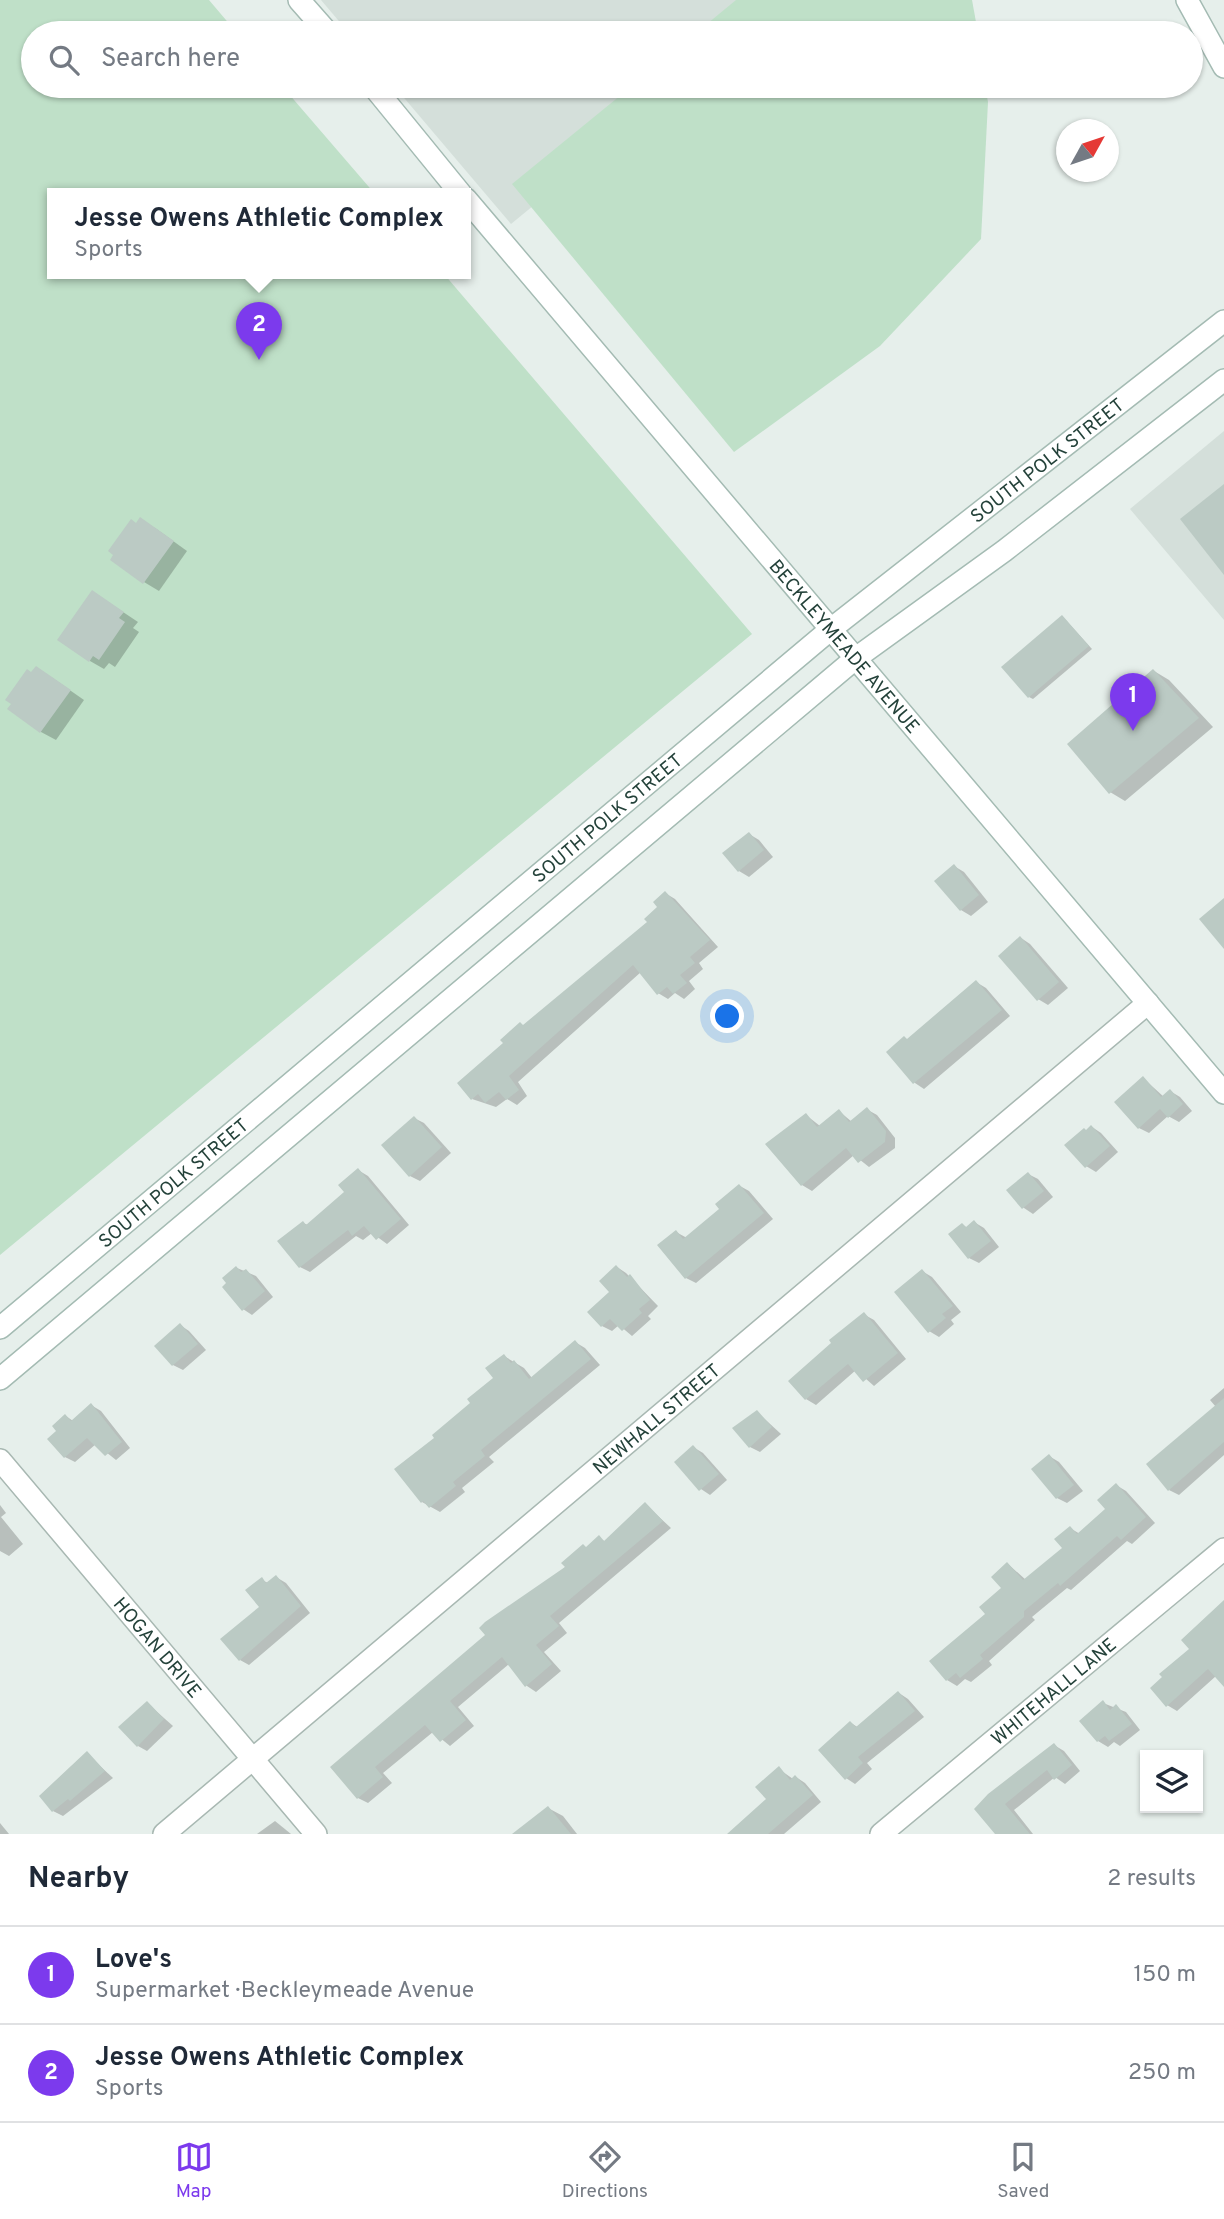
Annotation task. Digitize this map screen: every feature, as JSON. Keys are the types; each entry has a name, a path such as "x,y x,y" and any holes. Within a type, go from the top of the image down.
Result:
{"street":[{"path":"299,0 317,21"},
{"path":"1187,0 1199,21"},
{"path":"1203,29 1224,67"},
{"path":"383,98 456,188"},
{"name":"BECKLEYMEADE AVENUE","path":"471,205 1224,1093"},
{"name":"SOUTH POLK STREET","path":"0,1328 831,629 1224,321"},
{"name":"SOUTH POLK STREET","path":"0,1379 856,658 1004,551 1224,380"},
{"name":"NEWHALL STREET","path":"164,1834 1147,1003"},
{"path":"354,1030 380,1059"},
{"name":"HOGAN DRIVE","path":"0,1460 316,1834"},
{"name":"WHITEHALL LANE","path":"881,1834 1224,1549"}],"shaded area":[{"path":"321,0 783,0 757,21 339,21"},
{"path":"404,98 664,98 511,224"},
{"path":"1224,431 1224,620 1130,509"}],"green space":[{"path":"0,0 209,0 227,21 21,21 21,98 292,98 370,188 47,188 47,279 448,279 752,634 0,1255"},
{"path":"736,0 972,0 976,21 711,21"},
{"path":"617,98 987,98 988,102 981,239 880,346 734,452 512,184"}],"building":[{"path":"1224,484 1224,575 1180,519"},
{"path":"140,517 174,541 143,584 110,560 113,555 108,551 131,519 136,523"},
{"path":"92,590 124,612 119,618 125,622 99,660 93,656 89,662 57,640"},
{"path":"1062,615 1089,646 1028,698 1001,667"},
{"path":"36,666 71,690 40,733 7,709 11,704 5,700 27,669 31,672"},
{"path":"1153,669 1199,718 1109,794 1067,744"},
{"path":"749,832 764,850 738,872 722,853"},
{"path":"954,864 979,895 960,911 934,881"},
{"path":"665,891 710,940 690,957 695,963 680,975 687,983 673,994 667,987 657,995 633,965 509,1076 519,1090 506,1100 499,1092 485,1103 478,1094 471,1100 457,1083 503,1043 500,1040 520,1022 523,1025 647,922 644,919 657,907 653,902"},
{"path":"1224,898 1224,949 1199,919"},
{"path":"1020,936 1059,982 1037,1001 998,956"},
{"path":"976,980 1002,1010 913,1084 886,1052 904,1036 907,1039"},
{"path":"1143,1076 1161,1097 1170,1089 1183,1104 1168,1118 1160,1109 1138,1129 1114,1102"},
{"path":"867,1107 886,1131 885,1142 858,1163 846,1148 801,1186 765,1144 806,1113 817,1127 839,1109 849,1122"},
{"path":"414,1116 442,1147 409,1177 381,1145"},
{"path":"1091,1125 1110,1146 1085,1168 1064,1145"},
{"path":"358,1168 401,1219 376,1240 364,1226 352,1236 348,1230 299,1268 277,1241 303,1221 306,1225 344,1192 338,1185"},
{"path":"1028,1172 1044,1191 1022,1209 1006,1190"},
{"path":"739,1184 764,1213 685,1279 657,1245 676,1230 683,1239 719,1209 715,1204"},
{"path":"974,1220 991,1241 968,1259 948,1234 962,1223 966,1227"},
{"path":"616,1265 627,1277 630,1274 650,1300 639,1309 642,1313 622,1331 610,1319 601,1327 587,1312 609,1292 599,1281"},
{"path":"236,1266 241,1272 246,1269 265,1291 242,1311 222,1287 226,1283 222,1278"},
{"path":"922,1269 953,1306 942,1314 946,1318 928,1333 894,1292"},
{"path":"864,1312 898,1353 863,1382 848,1364 805,1400 788,1381 831,1343 829,1340"},
{"path":"180,1323 198,1344 172,1366 154,1346"},
{"path":"575,1340 591,1359 481,1450 485,1456 453,1482 456,1486 429,1508 423,1501 421,1503 394,1469 434,1438 432,1435 470,1403 467,1399 493,1378 485,1368 504,1354 511,1363 514,1360 529,1379"},
{"path":"1224,1398 1224,1442 1168,1491 1146,1464"},
{"path":"91,1403 122,1442 105,1456 87,1438 64,1458 47,1439 56,1431 52,1426 65,1414 71,1421"},
{"path":"757,1410 772,1427 749,1448 732,1428"},
{"path":"693,1445 719,1474 699,1491 674,1462"},
{"path":"1049,1454 1074,1485 1056,1499 1031,1469"},
{"path":"1116,1483 1146,1517 1121,1540 1117,1536 1060,1586 1058,1583 1024,1611 1024,1617 980,1655 983,1659 960,1678 956,1673 946,1681 929,1661 985,1614 979,1607 1001,1588 991,1577 1007,1562 1023,1580 1062,1548 1054,1539 1070,1526 1077,1534 1105,1509 1097,1500"},
{"path":"645,1502 663,1521 550,1616 559,1626 536,1645 552,1664 525,1687 502,1657 450,1701 466,1720 440,1742 425,1725 375,1767 383,1777 357,1799 330,1767 485,1635 479,1628 485,1622 565,1567 561,1563 583,1544 586,1547 599,1535 604,1541"},
{"path":"276,1575 301,1606 239,1661 220,1639 259,1607 245,1590 262,1577 266,1583"},
{"path":"1224,1600 1224,1687 1208,1669 1166,1707 1150,1688 1162,1677 1159,1674 1189,1649 1181,1640"},
{"path":"898,1691 915,1711 858,1757 863,1763 845,1780 818,1750 850,1721 856,1727"},
{"path":"1103,1700 1110,1710 1116,1704 1132,1724 1109,1741 1105,1736 1097,1742 1079,1721"},
{"path":"147,1701 164,1719 137,1747 118,1727"},
{"path":"1054,1743 1072,1765 1054,1780 1047,1770 1005,1804 1030,1834 995,1834 974,1809 988,1794"},
{"path":"87,1751 105,1771 70,1801 68,1799 52,1812 39,1796"},
{"path":"779,1766 790,1780 795,1775 813,1795 768,1834 727,1834 766,1799 755,1787"},
{"path":"548,1806 571,1834 512,1834"}],"place":[{"name":"Jesse Owens Athletic Complex","path":"259,360"},
{"name":"Love's","path":"1133,731"}]}
